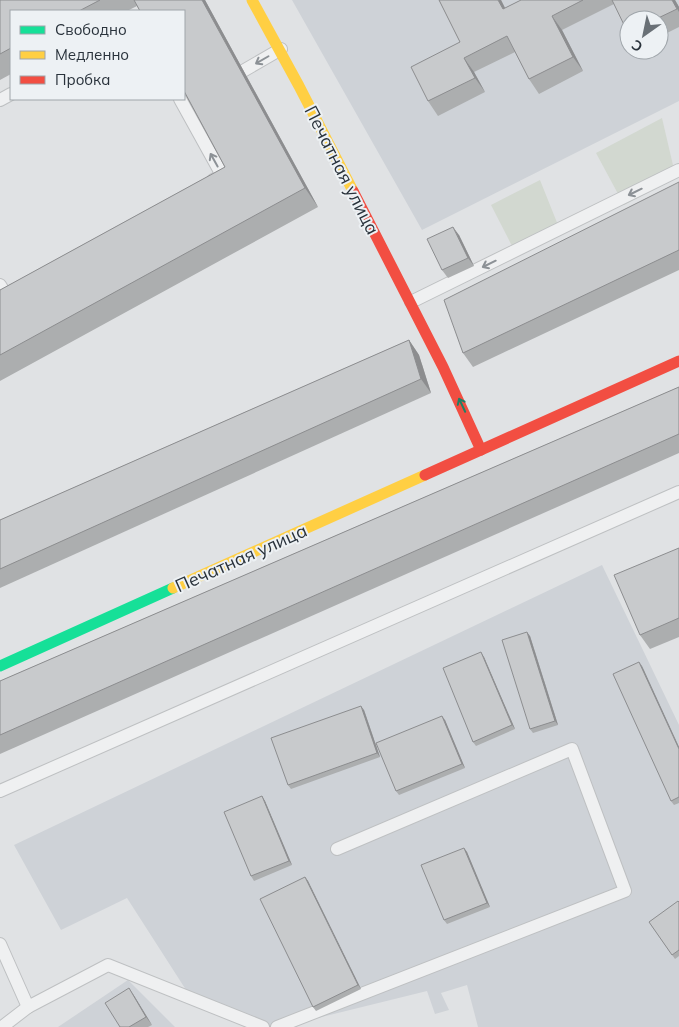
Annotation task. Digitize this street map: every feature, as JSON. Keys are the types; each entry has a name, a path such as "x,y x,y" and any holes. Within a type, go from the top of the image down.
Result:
{"street":[{"name":"Печатная улица","path":"252,0 280,49 411,302 462,404 481,450"},
{"name":"Печатная улица","path":"0,666 679,361"}],"lane":[{"path":"243,71 280,49"},
{"path":"184,100 222,175 205,185"},
{"path":"411,302 679,170"},
{"path":"0,285 6,295 23,286"},
{"path":"0,791 679,492"},
{"path":"277,1027 626,891 572,749 337,849"},
{"path":"0,944 28,1008"},
{"path":"2,1027 28,1008 108,965 263,1027"}],"shaded area":[{"path":"292,0 679,0 679,101 422,230"},
{"path":"662,118 676,178 624,205 596,153"},
{"path":"540,180 558,225 512,246 491,205"},
{"path":"602,565 679,725 679,1027 478,1027 467,985 441,993 449,1010 435,1014 427,991 281,1027 266,1027 188,993 127,898 61,930 14,845"},
{"path":"128,980 175,1027 58,1027"}],"building":[{"path":"0,0 100,0 81,10 10,10 10,49 0,54"},
{"path":"134,0 202,0 305,188 0,355 0,290 225,167 185,93 185,10 139,10"},
{"path":"439,0 498,0 503,9 521,0 583,0 552,16 573,57 529,79 507,36 464,58 475,78 428,101 411,67 460,42"},
{"path":"612,0 672,0 677,9 669,13 669,10 619,10 619,14"},
{"path":"679,182 679,250 463,353 444,300"},
{"path":"453,227 468,258 442,270 427,239"},
{"path":"409,340 421,379 0,569 0,520"},
{"path":"679,387 679,434 0,735 0,681"},
{"path":"679,548 679,618 640,635 614,575"},
{"path":"527,632 555,721 530,729 502,640"},
{"path":"481,652 512,725 473,742 443,668"},
{"path":"639,662 679,749 679,797 671,801 613,674"},
{"path":"361,706 377,753 288,785 271,738"},
{"path":"442,716 462,764 396,791 376,743"},
{"path":"262,796 289,861 251,876 224,812"},
{"path":"464,848 487,903 444,920 421,865"},
{"path":"305,877 358,985 313,1007 260,899"},
{"path":"678,901 679,950 672,955 649,922"},
{"path":"129,988 146,1017 129,1027 120,1027 105,1003"}],"traffic: fast":[{"path":"0,666 173,588"}],"traffic: slow":[{"path":"252,0 353,191"},
{"path":"173,588 425,475"}],"traffic: jam":[{"path":"353,191 443,367 481,450"},
{"path":"425,475 679,361"}]}
